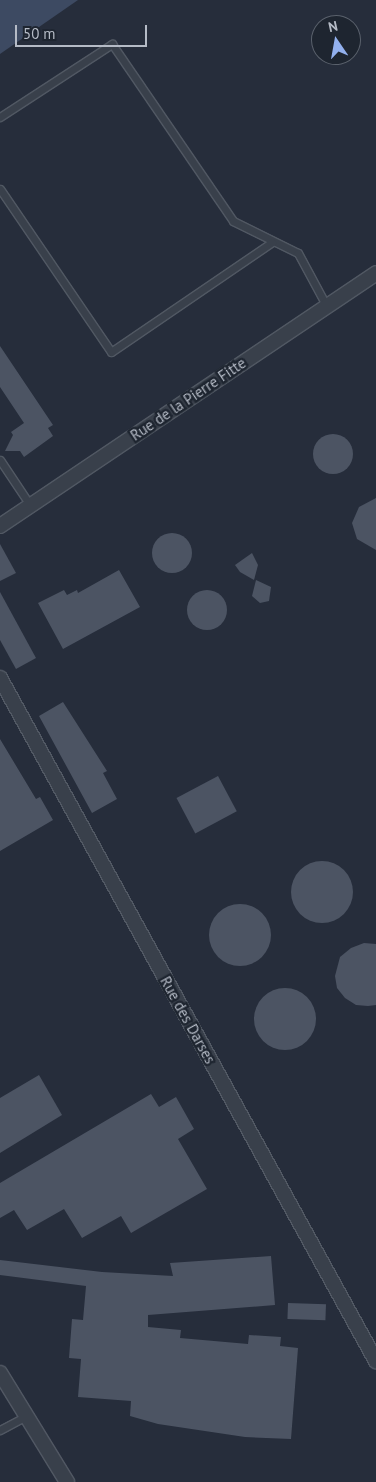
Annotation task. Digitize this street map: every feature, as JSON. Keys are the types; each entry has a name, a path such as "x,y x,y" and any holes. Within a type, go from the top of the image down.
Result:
{"street":[{"name":"Rue de la Pierre Fitte","path":"0,526 376,273"},
{"name":"Rue des Darses","path":"0,678 376,1361"},
{"path":"0,1373 67,1482"}],"lane":[{"path":"0,117 112,44 233,221 272,242 291,249 303,258 326,305"},
{"path":"0,189 111,352 272,242"},
{"path":"0,460 30,505"},
{"path":"0,1430 26,1416"}],"water":[{"path":"0,0 78,0 0,54"}],"building":[{"path":"0,346 53,425 48,428 53,436 24,457 20,451 5,451 13,435 11,432 24,423 0,387"},
{"path":"337,434 344,437 350,443 353,454 352,462 344,471 337,474 329,474 322,471 314,462 313,450 316,443 325,435"},
{"path":"376,498 376,550 357,539 352,523 359,507"},
{"path":"176,533 183,536 189,542 192,553 191,561 183,570 176,573 168,573 161,570 153,561 152,549 155,542 164,534"},
{"path":"0,544 16,573 0,581"},
{"path":"252,553 258,565 254,580 240,572 235,565"},
{"path":"119,570 140,607 63,649 38,603 64,590 67,595 77,590 78,593"},
{"path":"256,580 271,587 269,601 260,603 252,596"},
{"path":"211,590 218,593 224,599 227,610 226,618 218,627 211,630 203,630 196,627 188,618 187,606 190,599 199,591"},
{"path":"0,592 36,658 16,669 0,640"},
{"path":"63,702 107,771 103,773 117,799 92,813 39,716"},
{"path":"0,739 36,799 40,797 53,820 0,851"},
{"path":"218,776 237,811 195,833 177,798"},
{"path":"316,861 328,861 344,870 351,880 353,892 351,904 344,914 328,923 316,923 305,918 296,909 291,898 291,886 296,875 305,866"},
{"path":"234,904 246,904 262,913 269,923 271,935 269,947 262,957 246,966 234,966 223,961 214,952 209,941 209,929 214,918 223,909"},
{"path":"364,943 376,944 376,1005 356,1005 345,998 337,988 335,976 340,957 351,948"},
{"path":"279,988 291,988 307,997 314,1007 316,1019 314,1031 307,1041 291,1050 279,1050 268,1045 259,1036 254,1025 254,1013 259,1002 268,993"},
{"path":"39,1075 62,1115 0,1153 0,1098"},
{"path":"151,1094 159,1107 176,1097 194,1129 178,1139 207,1189 131,1233 121,1216 82,1238 64,1209 27,1230 14,1210 0,1218 0,1183"},
{"path":"271,1256 275,1305 148,1315 148,1327 181,1330 180,1338 248,1344 249,1335 281,1337 280,1346 298,1348 291,1439 245,1437 158,1424 130,1416 131,1401 78,1397 81,1359 69,1358 72,1319 83,1320 86,1286 0,1275 0,1260 102,1272 173,1276 170,1263"},
{"path":"288,1303 326,1304 325,1320 287,1319"}]}
